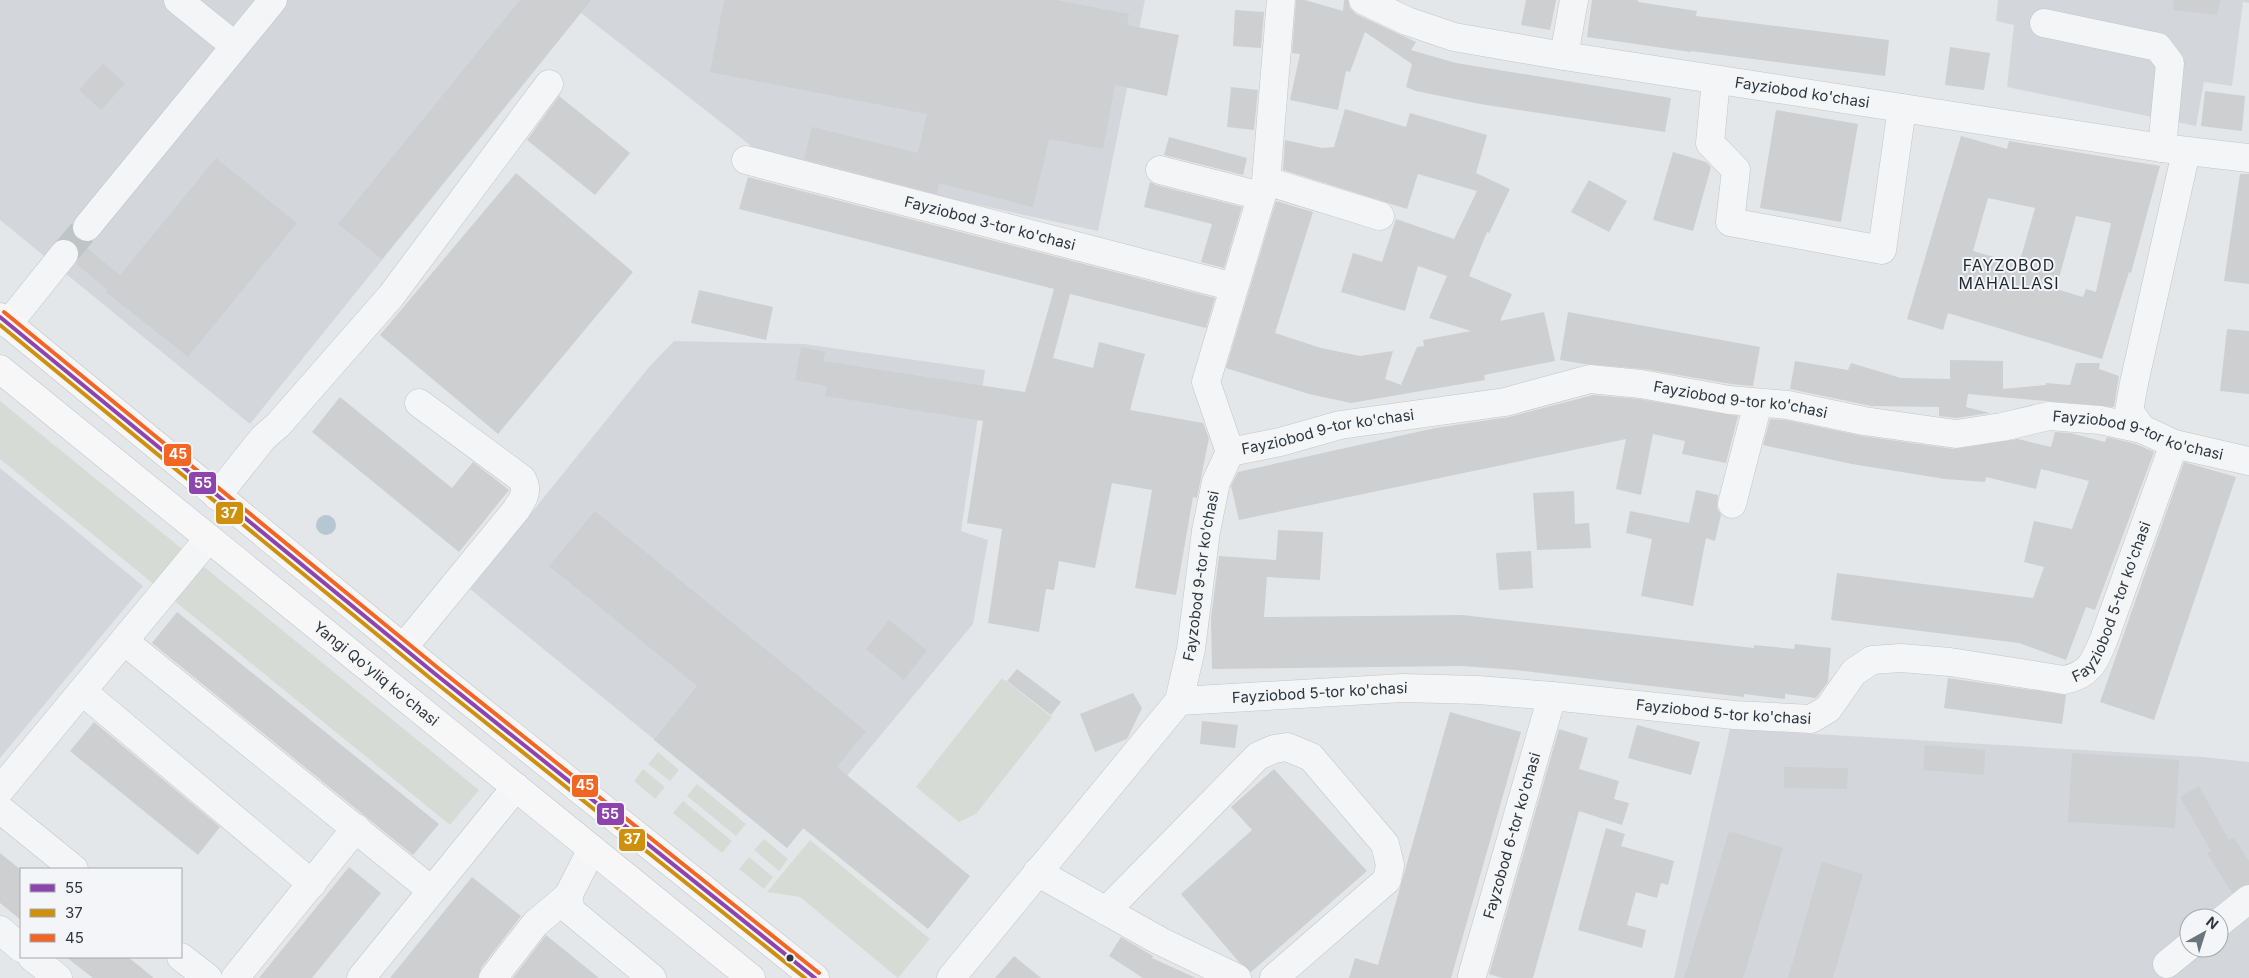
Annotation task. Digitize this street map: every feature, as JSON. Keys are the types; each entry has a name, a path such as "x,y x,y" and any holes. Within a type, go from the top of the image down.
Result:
{"main road":[{"path":"4,321 505,731 815,978"},
{"name":"Yangi Qo'yliq ko'chasi","path":"0,370 210,538 749,978"},
{"path":"482,759 505,731"}],"street":[{"path":"178,0 235,46"},
{"path":"87,227 273,0"},
{"path":"1230,452 1206,382 1263,188 1281,0"},
{"name":"Fayziobod ko'chasi","path":"1363,0 1407,21 1454,37 1716,80 2174,150 2249,158"},
{"path":"1564,56 1574,0"},
{"path":"2044,23 2158,47 2170,62 2174,150 2129,411 2142,429"},
{"path":"1716,80 1710,143 1736,170 1730,222 1882,250 1902,108"},
{"path":"217,496 263,438 278,425 390,296 549,84"},
{"name":"Fayziobod 3-tor ko'chasi","path":"746,160 1234,287"},
{"path":"1160,170 1263,188 1380,216"},
{"path":"4,321 64,254"},
{"name":"Fayziobod 9-tor ko'chasi","path":"1230,452 1280,442 1340,425 1505,402 1590,379 1641,384 1729,400 1788,405 1864,421 1956,434 2002,427 2049,416 2100,420 2142,429 2174,444 2249,461"},
{"path":"403,648 525,497 526,485 522,479 419,403"},
{"path":"1732,504 1758,403"},
{"name":"Fayziobod 5-tor ko'chasi","path":"1179,701 1403,688 1478,690 1734,715 1811,719 1828,708 1854,672 1872,660 1901,658 1950,662 2064,680 2078,677 2087,670 2096,658 2102,645 2174,444"},
{"name":"Fayzobod 9-tor ko'chasi","path":"1179,701 1191,649 1206,531 1216,482 1230,452"},
{"path":"0,790 210,538"},
{"path":"124,641 431,890"},
{"path":"82,691 312,884"},
{"name":"Fayzobod 6-tor ko'chasi","path":"1472,976 1552,696"},
{"path":"952,978 1179,701"},
{"path":"1106,911 1258,756 1287,747 1312,757 1385,844 1390,865 1387,880 1274,978"},
{"path":"361,978 516,788"},
{"path":"0,809 73,868"},
{"path":"236,978 356,828"},
{"path":"492,978 535,924 568,896 592,849"},
{"path":"1037,872 1160,942 1237,978"},
{"path":"568,896 570,911 578,919 652,978"},
{"path":"2229,915 2249,899"},
{"path":"0,930 20,947"},
{"path":"2167,964 2179,954"},
{"path":"182,957 208,978"},
{"path":"33,958 58,978"}],"shaded area":[{"path":"0,0 1145,0 1098,231 753,156 750,145 581,13 250,424 0,220"},
{"path":"1998,0 2249,0 2249,3 2243,2 2232,86 2204,82 2196,126 2007,87 2014,25 1996,21"},
{"path":"674,341 804,344 985,370 961,531 988,540 973,624 787,848 470,589 649,367"},
{"path":"0,401 479,790 450,825 0,459"},
{"path":"0,468 143,586 0,758"},
{"path":"1002,678 1052,717 976,814 959,822 916,787"},
{"path":"1730,729 2203,757 2249,762 2249,978 1674,978"},
{"path":"658,752 679,770 670,781 648,764"},
{"path":"643,769 665,787 655,799 634,781"},
{"path":"697,784 746,824 736,836 687,796"},
{"path":"683,801 732,841 722,853 673,813"},
{"path":"764,839 788,859 779,871 754,850"},
{"path":"810,840 930,939 898,978 800,897 767,892"},
{"path":"749,857 773,877 764,889 739,869"}],"water":[{"path":"322,515 330,515 336,521 336,529 330,535 322,535 316,529 316,521"}],"building":[{"path":"520,0 591,0 382,259 338,224"},
{"path":"724,0 1056,0 1129,14 1127,25 1179,35 1167,96 1115,85 1103,149 1049,139 1033,207 939,183 937,194 804,159 812,127 918,153 927,114 710,72"},
{"path":"1296,0 1305,0 1343,11 1344,0 1348,0 1350,8 1356,14 1416,42 1411,50 1456,63 1671,98 1665,132 1480,104 1416,91 1406,87 1412,64 1365,32 1350,72 1346,71 1338,110 1290,100 1300,54 1292,53"},
{"path":"1526,0 1556,0 1550,30 1521,25"},
{"path":"1592,0 1638,0 1638,2 1697,11 1696,16 1889,40 1885,76 1587,37"},
{"path":"2174,0 2220,0 2217,15 2173,10"},
{"path":"1235,10 1264,12 1261,48 1233,46"},
{"path":"1950,47 1990,53 1984,90 1945,85"},
{"path":"103,63 125,84 101,110 79,90"},
{"path":"1231,87 1258,90 1254,130 1227,127"},
{"path":"2205,91 2245,96 2242,131 2201,126"},
{"path":"559,96 630,153 595,195 527,140"},
{"path":"1345,109 1406,127 1410,113 1487,135 1476,173 1510,189 1489,233 1487,232 1469,276 1512,294 1500,321 1544,312 1555,361 1484,375 1485,380 1351,403 1309,394 1226,368 1276,201 1313,212 1275,333 1321,348 1360,356 1393,351 1385,379 1401,385 1417,347 1424,346 1423,340 1471,331 1429,318 1447,276 1418,266 1405,311 1341,292 1353,253 1382,262 1396,219 1454,239 1477,191 1418,174 1407,209 1283,170 1285,140 1322,148 1334,147"},
{"path":"1776,110 1858,124 1841,222 1760,208"},
{"path":"1961,136 2007,149 2009,141 2160,166 2131,273 2129,272 2102,359 1948,313 1943,330 1907,319","holes":["1988,198 2035,208 2019,264 1973,251","2076,216 2111,223 2096,292 2086,289 2083,297 2056,289"]},
{"path":"1169,137 1247,158 1243,175 1164,155"},
{"path":"1673,152 1706,162 1711,167 1693,231 1653,220"},
{"path":"216,158 297,223 188,357 106,292 108,290 76,264 79,256 78,248 73,242 61,239 72,226 73,233 77,239 85,242 93,241 87,248 120,275"},
{"path":"516,173 633,272 498,434 380,335"},
{"path":"2240,174 2249,174 2249,284 2224,281"},
{"path":"748,177 1215,298 1206,328 1070,294 1053,358 1093,368 1099,342 1145,354 1130,410 1203,423 1209,438 1197,498 1193,497 1176,595 1135,588 1152,490 1112,483 1095,568 1059,561 1054,590 1046,589 1039,632 988,623 1002,529 967,523 983,421 825,396 827,386 795,380 801,347 825,352 823,361 1025,392 1054,289 739,209"},
{"path":"1589,180 1627,201 1609,232 1571,212"},
{"path":"1150,182 1242,207 1224,268 1201,262 1212,224 1144,207"},
{"path":"699,290 773,307 766,340 691,323"},
{"path":"1568,312 1760,347 1753,386 1644,369 1560,360"},
{"path":"2227,329 2249,331 2249,394 2220,391"},
{"path":"1950,360 2003,361 2003,389 2046,385 2046,383 2070,385 2076,363 2100,363 2099,369 2119,376 2114,407 1968,394 1966,407 1990,413 1956,418 1939,416 1939,407 1871,406 1790,389 1795,361 1848,370 1851,363 1901,378 1950,379"},
{"path":"1593,395 1639,399 1738,416 1726,463 1682,454 1685,441 1653,434 1641,495 1616,489 1626,439 1239,520 1231,486 1238,472 1435,428 1509,417"},
{"path":"340,397 452,488 473,462 509,490 459,552 312,432"},
{"path":"1770,419 1786,420 1862,436 1954,449 2018,439 2051,447 2055,432 2070,433 2105,442 2107,437 2136,444 2154,452 2095,610 2086,607 2066,660 2019,643 1831,620 1837,573 2033,598 2044,567 2024,562 2034,521 2072,529 2089,481 2041,469 2036,489 1986,477 1985,482 1945,479 1852,464 1763,445"},
{"path":"2184,462 2236,477 2154,720 2100,702"},
{"path":"1696,490 1718,495 1717,508 1721,515 1715,541 1706,538 1693,606 1641,596 1652,539 1626,533 1630,511 1689,523"},
{"path":"1574,491 1575,524 1589,523 1591,548 1537,550 1533,493"},
{"path":"595,511 866,731 837,767 970,876 928,929 803,828 787,848 654,740 697,686 549,566"},
{"path":"1278,530 1323,532 1320,580 1267,577 1264,617 1462,615 1754,648 1754,645 1794,649 1795,644 1831,648 1828,682 1816,698 1785,694 1785,699 1744,694 1744,697 1515,670 1462,666 1212,669 1211,618 1219,556 1276,560"},
{"path":"1531,551 1533,588 1499,590 1496,553"},
{"path":"177,612 439,824 413,855 152,643"},
{"path":"889,620 927,650 904,680 866,649"},
{"path":"1017,669 1061,702 1051,715 1007,681"},
{"path":"1948,678 2066,695 2062,724 1944,708"},
{"path":"1133,693 1142,708 1127,739 1095,752 1080,714"},
{"path":"1450,712 1521,732 1451,978 1349,978 1355,958 1378,965"},
{"path":"1202,721 1238,725 1235,748 1200,744"},
{"path":"94,722 220,827 198,855 70,751"},
{"path":"1637,725 1700,742 1691,775 1628,758"},
{"path":"1559,729 1588,738 1579,769 1619,781 1614,799 1629,803 1622,825 1579,811 1533,978 1502,978 1489,974"},
{"path":"1925,745 1985,750 1984,775 1923,770"},
{"path":"2072,753 2179,760 2175,828 2068,822"},
{"path":"1784,767 1848,768 1847,789 1784,788"},
{"path":"1274,769 1367,871 1251,972 1238,961 1181,894 1252,830 1231,807"},
{"path":"2199,786 2229,840 2234,837 2249,861 2249,884 2240,887 2232,893 2207,853 2211,851 2180,797"},
{"path":"1606,828 1625,834 1621,846 1674,861 1668,885 1661,883 1657,898 1636,892 1627,925 1646,930 1642,948 1578,930"},
{"path":"1729,831 1783,848 1743,978 1684,978"},
{"path":"0,853 20,869 20,919 0,903"},
{"path":"1822,862 1863,874 1833,978 1788,978"},
{"path":"349,867 381,893 312,978 259,978"},
{"path":"472,877 521,916 481,968 478,978 390,978"},
{"path":"546,935 599,978 513,978"},
{"path":"1121,937 1153,956 1152,958 1196,978 1143,978 1109,956"},
{"path":"1014,956 1041,978 995,978"},
{"path":"67,958 129,958 154,978 93,978"}],"tunnel":[{"path":"64,254 87,227"}],"transit line":[{"name":"45","path":"4,312 438,668 819,973"},
{"name":"55","path":"0,317 434,673 815,978"},
{"name":"37","path":"0,325 430,678 805,978"}],"district":[{"name":"FAYZOBOD MAHALLASI","path":"2009,274"}]}
